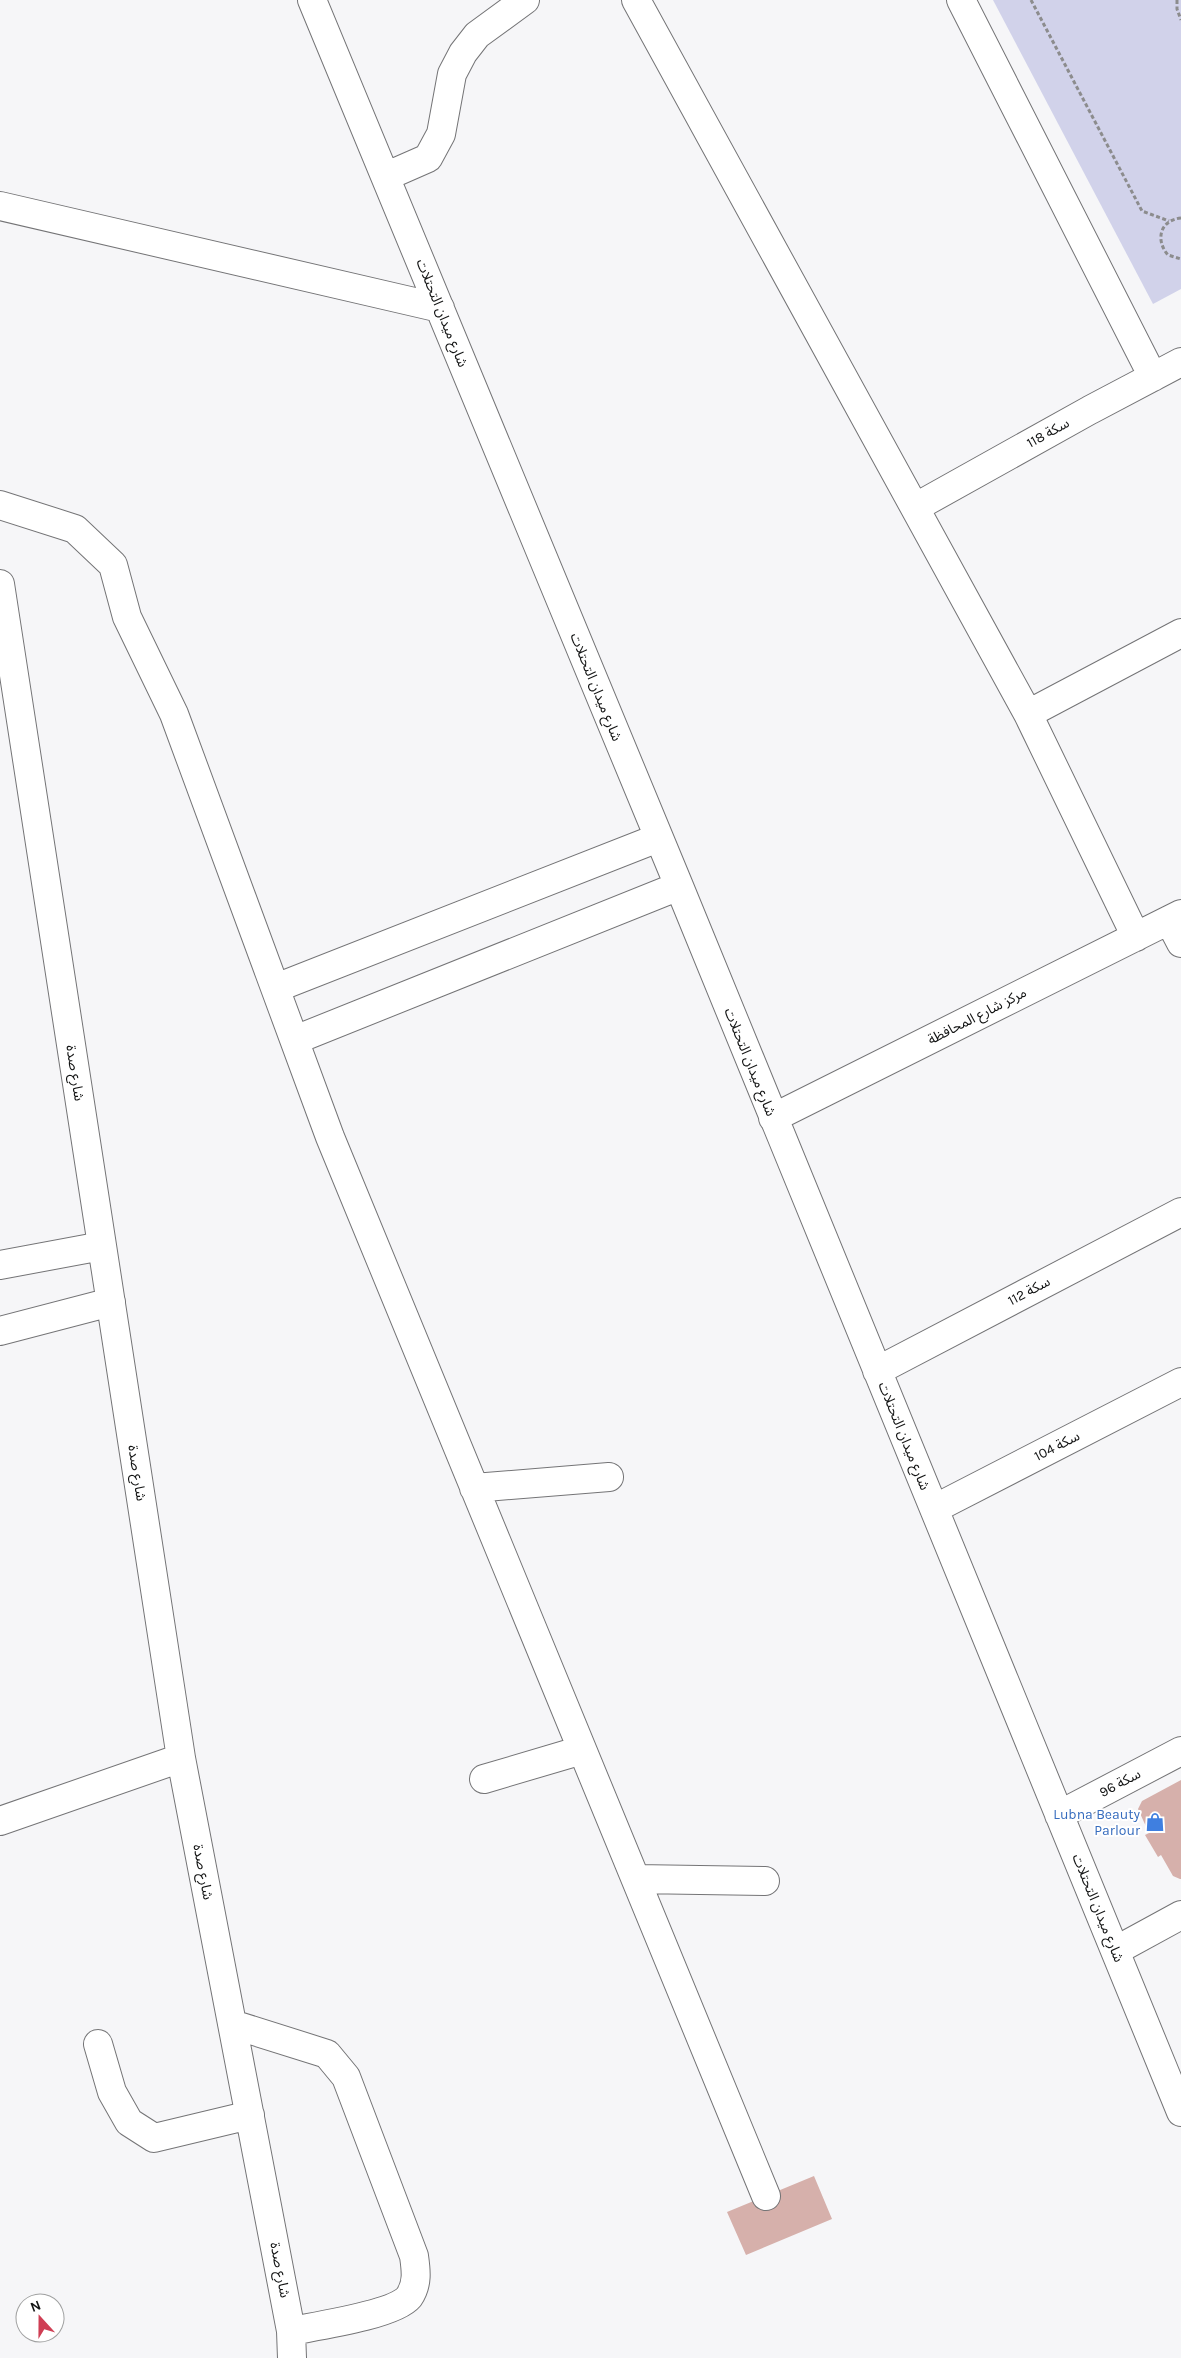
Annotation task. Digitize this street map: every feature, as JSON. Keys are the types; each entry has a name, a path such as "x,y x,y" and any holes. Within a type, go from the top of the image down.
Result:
{"street":[{"path":"387,176 428,158 442,134 452,74 463,54 477,35 525,0"},
{"path":"636,0 1028,714 1136,936"},
{"path":"961,0 1153,377"},
{"name":"شارع ميدان التحتلات","path":"316,4 658,838 680,886 773,1118 1181,2112"},
{"path":"0,206 440,308"},
{"name":"سكة 118","path":"916,507 1090,410 1181,362"},
{"path":"0,505 75,529 113,565 127,617 174,714 330,1137 766,2196"},
{"name":"شارع صدة","path":"0,584 181,1758 291,2331 292,2358"},
{"path":"1028,714 1181,632"},
{"path":"276,988 658,838"},
{"path":"295,1040 680,886"},
{"name":"مركز شارع المحافظة","path":"773,1118 1136,936 1177,926"},
{"name":"سكة 112","path":"877,1371 1181,1212"},
{"path":"0,1265 102,1246"},
{"path":"0,1331 111,1302"},
{"name":"سكة 104","path":"934,1509 1181,1382"},
{"path":"474,1488 609,1477"},
{"path":"484,1780 582,1750"},
{"name":"سكة 96","path":"1059,1815 1181,1752"},
{"path":"0,1821 181,1758"},
{"path":"636,1879 766,1881"},
{"path":"1115,1951 1181,1915"},
{"path":"232,2024 327,2054 346,2077 414,2256 417,2277 408,2297 383,2311 291,2331"},
{"path":"98,2044 112,2092 129,2122 154,2138 250,2115"}],"path":[{"path":"1031,0 1142,211 1169,221 1181,218"},
{"path":"1177,0 1177,9 1181,20"},
{"path":"1169,221 1161,231 1160,244 1168,255 1181,259"}],"shaded area":[{"path":"993,0 1181,0 1181,289 1153,304"}],"building":[{"path":"1181,1780 1180,1879 1173,1876 1161,1855 1158,1857 1145,1835 1149,1833 1138,1809 1142,1801"},
{"path":"814,2176 832,2219 746,2255 727,2212"}],"place":[{"name":"Lubna Beauty Parlour","path":"1155,1822"}]}
